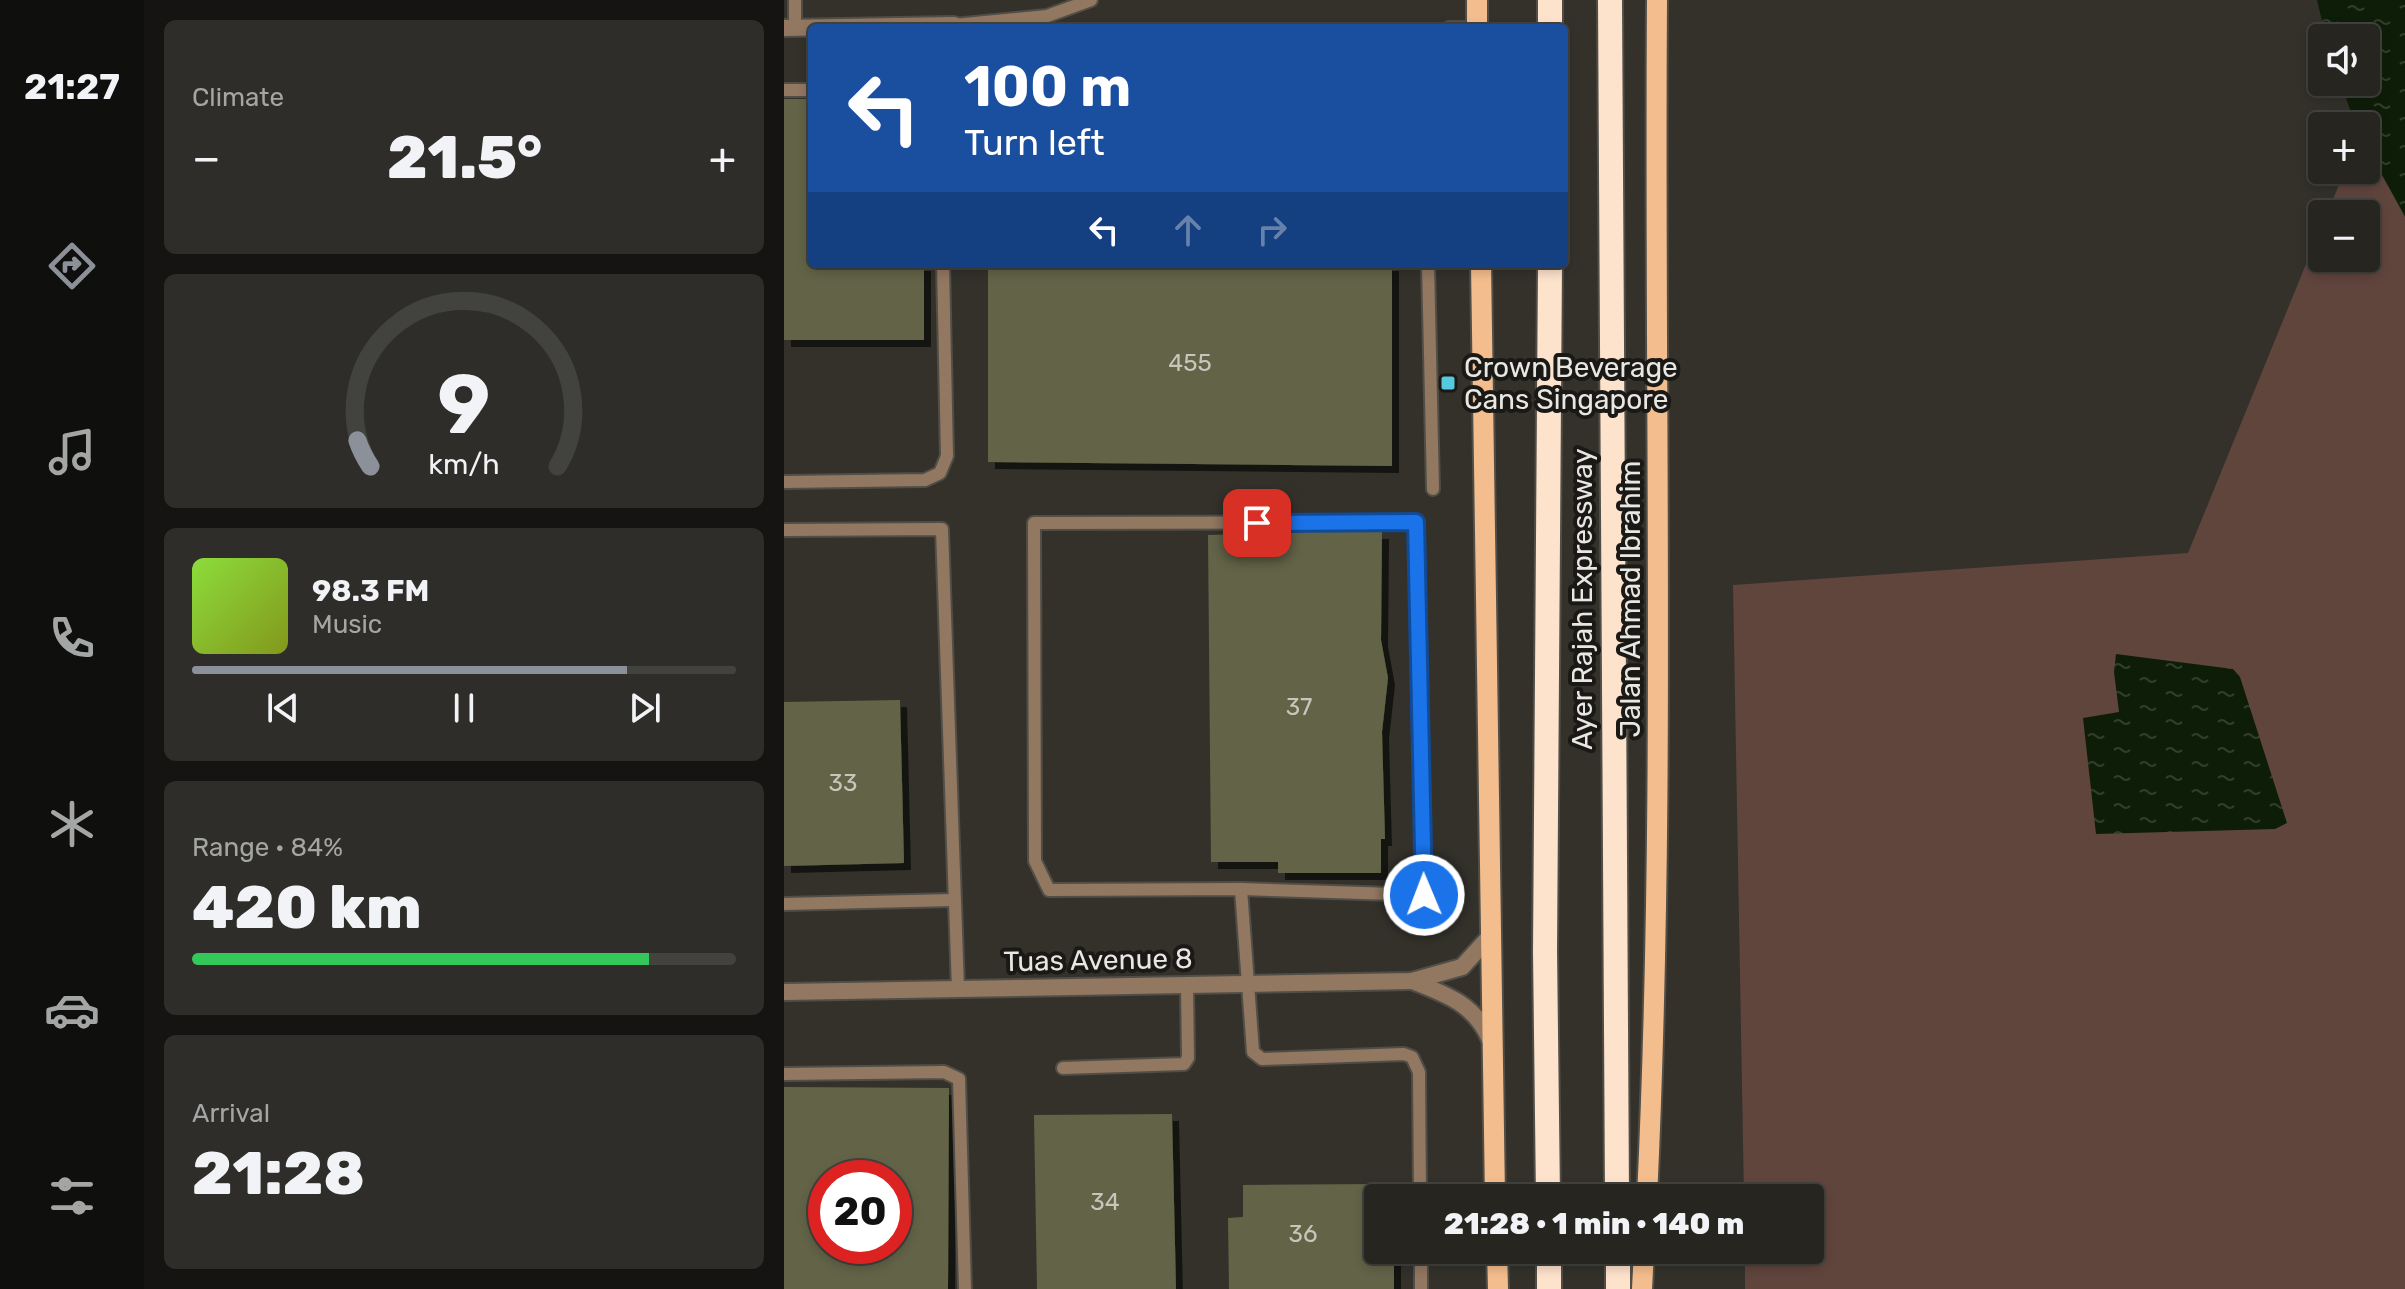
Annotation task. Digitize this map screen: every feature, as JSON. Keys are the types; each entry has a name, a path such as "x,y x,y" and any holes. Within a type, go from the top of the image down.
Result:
{"highway":[{"path":"1550,0 1550,24"},
{"name":"Ayer Rajah Expressway","path":"1610,0 1617,1184"},
{"name":"Ayer Rajah Expressway","path":"1548,1184 1545,951 1550,268"},
{"path":"1549,1264 1549,1289"},
{"path":"1618,1264 1618,1289"}],"main road":[{"path":"1477,0 1477,24"},
{"name":"Jalan Ahmad Ibrahim","path":"1647,1184 1660,599 1655,253 1657,0"},
{"path":"1481,268 1495,1184"},
{"path":"1497,1264 1498,1289"},
{"path":"1642,1289 1643,1264"}],"street":[{"name":"Tuas Avenue 8","path":"784,992 1412,981 1462,967 1493,933"},
{"name":"Tuas Avenue 8","path":"1412,981 1454,998 1473,1011 1483,1022 1491,1044"}],"lane":[{"path":"789,28 795,0"},
{"path":"964,24 1047,16 1091,0"},
{"path":"784,90 808,90"},
{"path":"784,482 925,480 940,473 947,456 943,268"},
{"path":"1428,268 1433,489"},
{"path":"1416,522 1424,895 1241,889 1049,890 1035,861 1034,523 1416,522"},
{"path":"784,530 942,529 958,989"},
{"path":"1241,889 1249,1045 1253,1052 1262,1059 1404,1054 1412,1057 1419,1072 1420,1184"},
{"path":"784,904 953,900"},
{"path":"1063,1068 1184,1064 1188,1058 1187,985"},
{"path":"784,1074 944,1072 959,1079 965,1289"},
{"path":"1421,1264 1421,1289"}],"shaded area":[{"path":"2380,171 2405,217 2405,1289 1745,1289 1745,1264 1824,1264 1824,1184 1744,1184 1733,585 2188,553 2308,259 2308,272 2380,272 2380,200 2333,200 2339,184 2380,184"}],"water":[{"path":"2317,0 2405,0 2405,216 2380,171 2380,112 2351,112 2345,96 2380,96 2380,24 2323,24"},
{"path":"2116,654 2233,669 2240,677 2287,823 2275,829 2096,834 2083,718 2119,712 2114,672"}],"building":[{"path":"784,99 808,99 808,268 924,268 924,340 784,340"},
{"path":"988,268 1392,268 1392,466 988,462"},
{"path":"1382,532 1381,640 1388,678 1382,732 1385,839 1381,839 1381,873 1278,873 1278,862 1211,862 1208,535"},
{"path":"900,700 904,863 784,866 784,702"},
{"path":"784,1087 949,1088 948,1289 784,1289"},
{"path":"1172,1114 1176,1289 1037,1289 1034,1115"},
{"path":"1364,1184 1364,1264 1394,1264 1394,1289 1229,1289 1228,1218 1243,1217 1243,1185"}],"place":[{"name":"Crown Beverage Cans Singapore","path":"1448,383"}],"route":[{"path":"1257,523 1416,522 1424,895"}]}
